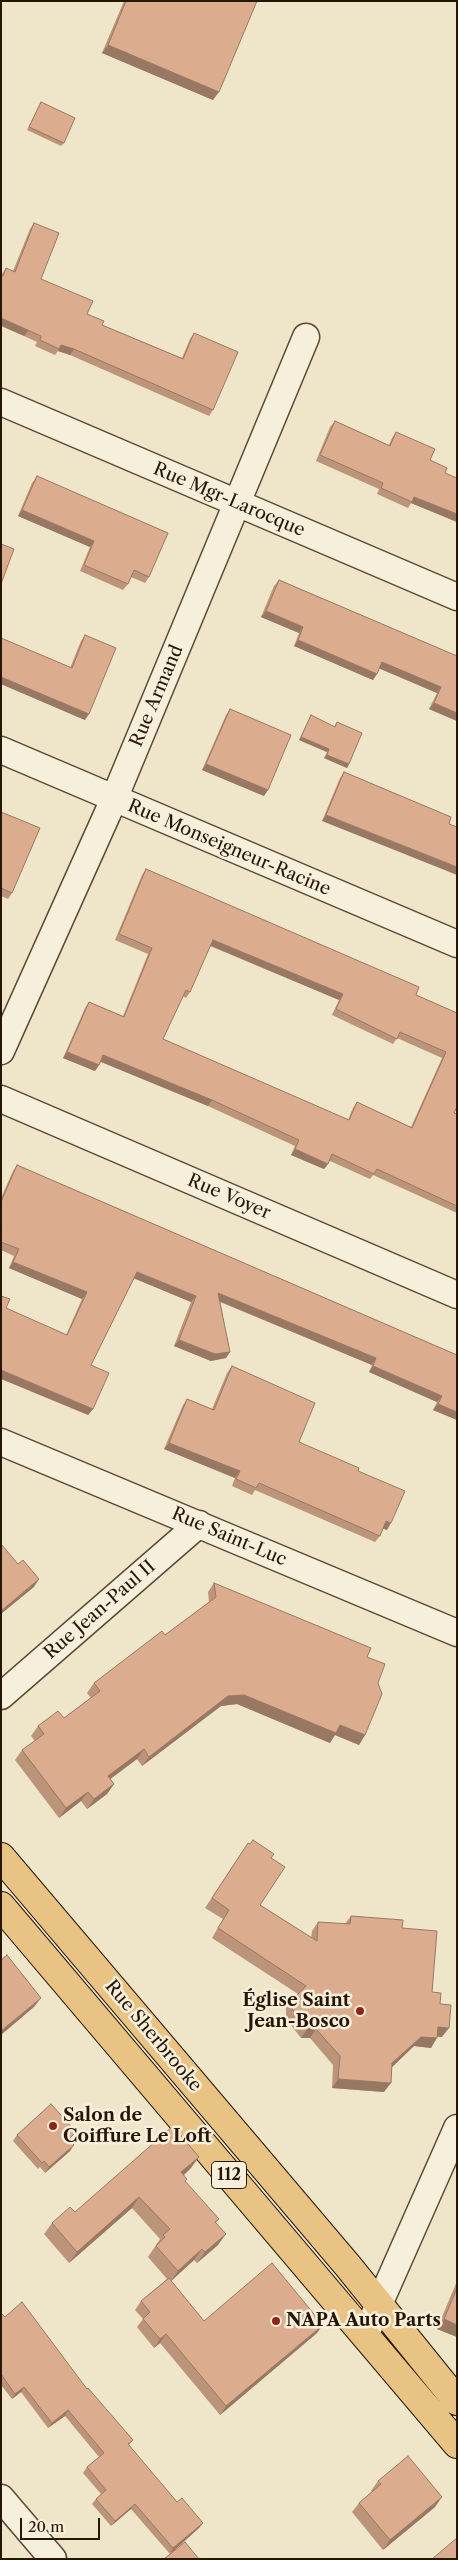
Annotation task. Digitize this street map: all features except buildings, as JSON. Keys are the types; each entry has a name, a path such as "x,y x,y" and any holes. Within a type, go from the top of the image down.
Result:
{"main road":[{"name":"Rue Sherbrooke","path":"1,1857 379,2305 457,2401"},
{"name":"Rue Sherbrooke","path":"1,1906 457,2444"}],"street":[{"name":"Rue Armand","path":"1,1051 114,799 306,337"},
{"name":"Rue Mgr-Larocque","path":"1,402 457,598"},
{"name":"Rue Monseigneur-Racine","path":"1,750 457,944"},
{"name":"Rue Voyer","path":"1,1099 457,1295"},
{"name":"Rue Saint-Luc","path":"1,1442 457,1633"},
{"name":"Rue Jean-Paul II","path":"1,1696 198,1524"},
{"path":"365,2336 457,2128"},
{"path":"1,2498 53,2559"}],"place":[{"name":"Église Saint Jean-Bosco","path":"360,2011"},
{"name":"Salon de Coiffure Le Loft","path":"53,2126"},
{"name":"NAPA Auto Parts","path":"276,2321"}]}
